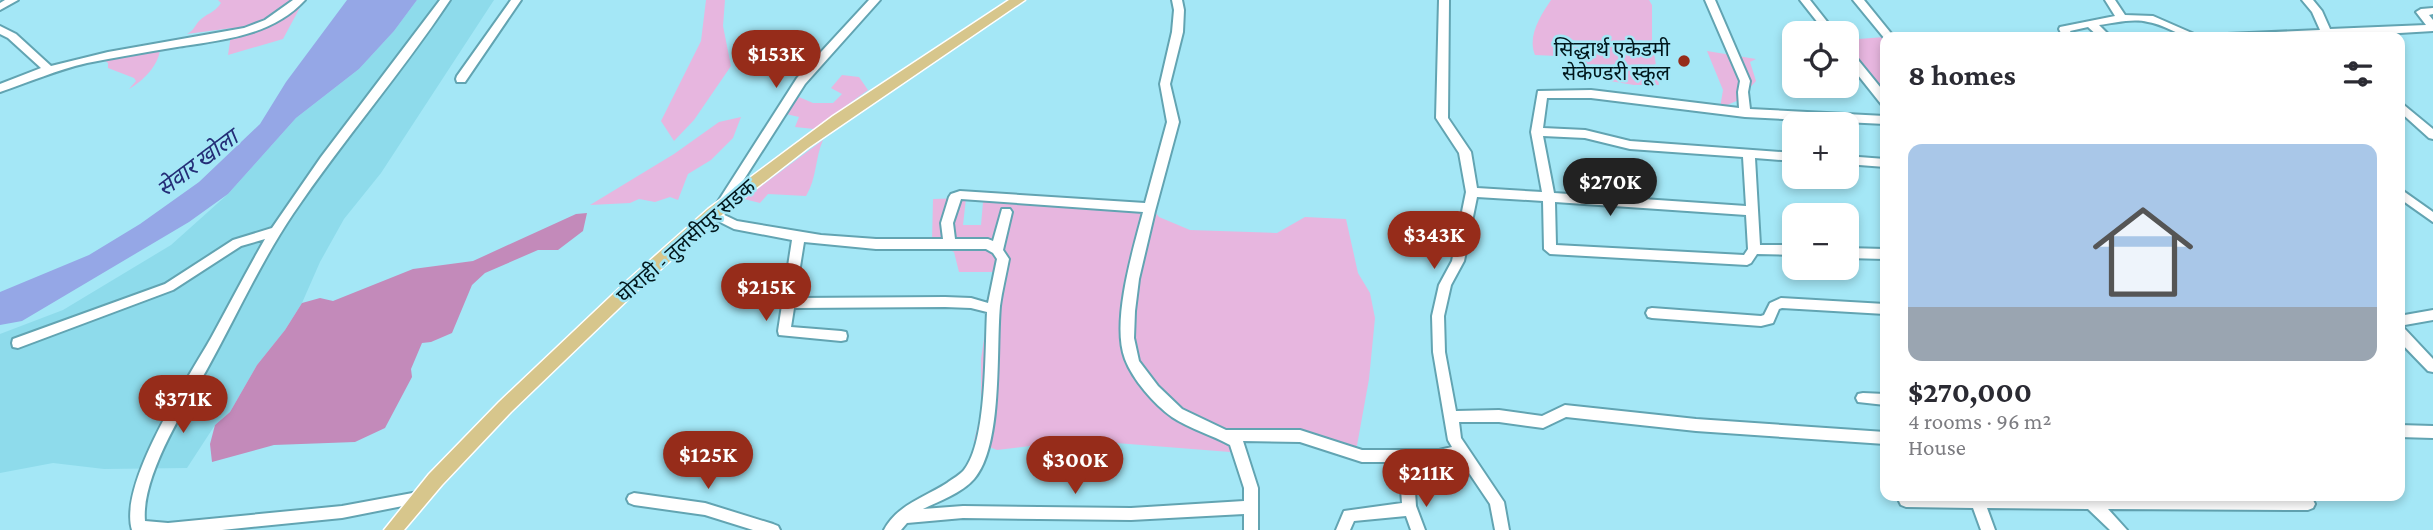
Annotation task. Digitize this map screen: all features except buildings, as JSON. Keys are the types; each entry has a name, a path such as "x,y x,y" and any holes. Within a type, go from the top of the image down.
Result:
{"main road":[{"name":"घोराही - तुलसीपुर सडक","path":"393,530 418,498 531,381 643,276 733,197 867,99 1018,0"}],"street":[{"path":"0,7 13,0"},
{"path":"0,88 47,68 244,30 270,21 300,0"},
{"path":"418,498 342,512 168,529 138,527 135,520 140,499 173,413 277,230 345,133 445,0"},
{"path":"461,79 516,0"},
{"path":"875,0 802,81 771,124 716,213 734,225 876,244 988,244 997,250 1003,259 995,309 988,414 981,452 969,475 915,507 891,530"},
{"path":"1177,0 1177,29 1164,86 1174,114 1150,208 1126,325 1131,359 1172,409 1199,425 1236,441 1251,488 1251,530"},
{"path":"1444,0 1442,118 1465,152 1472,192 1458,261 1445,285 1438,316 1439,352 1455,440 1497,502 1502,530"},
{"path":"1710,0 1745,80 1742,92 1745,113"},
{"path":"1805,0 1822,21"},
{"path":"1858,0 1885,32"},
{"path":"2109,0 2122,18"},
{"path":"2307,0 2317,11 2325,32"},
{"path":"2433,11 2421,12 2433,28"},
{"path":"2066,32 2064,29 2090,23 2122,18 2149,18 2184,32"},
{"path":"2090,23 2100,32"},
{"path":"2372,32 2433,28"},
{"path":"0,29 28,49 47,68"},
{"path":"1859,68 1880,95"},
{"path":"1749,155 1754,249 1747,260 1550,249 1549,197 1536,132 1542,94 1591,94 1745,113 1880,120"},
{"path":"2405,110 2433,135"},
{"path":"1536,132 1585,134 1613,143 1782,156"},
{"path":"1859,161 1880,163"},
{"path":"1472,192 1752,211"},
{"path":"949,244 949,212 956,197 960,195 1150,208"},
{"path":"2405,197 2433,218"},
{"path":"997,250 1006,212"},
{"path":"19,343 169,287 237,243 277,230"},
{"path":"799,235 784,331 841,336"},
{"path":"1754,249 1782,250"},
{"path":"1859,253 1880,254"},
{"path":"790,303 945,302 971,303 995,309"},
{"path":"1652,313 1760,320 1769,319 1774,306 1781,303 1880,309"},
{"path":"2405,320 2433,315"},
{"path":"2405,345 2433,367"},
{"path":"1863,398 1880,400"},
{"path":"1451,416 1499,416 1543,422 1565,411 1696,425 1880,438"},
{"path":"2405,431 2433,432"},
{"path":"1226,435 1300,436 1362,456 1439,456 1463,452"},
{"path":"1406,456 1409,506 1418,530"},
{"path":"634,499 705,509 773,530"},
{"path":"1906,501 2033,501"},
{"path":"2090,501 2120,530"},
{"path":"2176,501 2308,504"},
{"path":"1978,503 1988,530"},
{"path":"1343,530 1349,515 1403,511 1409,506"},
{"path":"904,517 963,512 1131,514 1250,507"}],"shaded area":[{"path":"218,0 304,0 283,39 228,55 232,28 187,34 219,6 221,3"},
{"path":"347,0 417,0 394,31 359,69 296,118 228,194 189,222 22,321 0,325 0,292 89,255 140,224 199,182 260,124 286,82"},
{"path":"417,0 494,0 381,173 344,219 320,262 302,303 285,330 257,365 230,412 215,425 187,468 104,469 53,463 0,473 0,334 63,310 171,245 228,194 296,118 359,69 394,31"},
{"path":"706,0 725,0 723,26 731,66 694,120 674,141 661,121 701,41"},
{"path":"1551,0 1649,0 1652,5 1652,40 1659,85 1634,85 1585,77 1578,57 1535,55 1534,33"},
{"path":"1880,37 1880,91 1859,65 1859,39"},
{"path":"160,50 156,62 139,82 129,89 136,81 134,78 108,68 108,63 104,60"},
{"path":"1707,51 1756,59 1750,62 1756,81 1739,100 1720,108 1723,90"},
{"path":"842,75 859,77 868,90 814,129 795,127 799,117 786,114 799,97 813,103 833,103 842,94 831,88"},
{"path":"741,117 733,138 711,160 688,174 678,200 670,197 655,202 639,199 630,203 590,205 674,154 719,122"},
{"path":"823,140 806,196 768,194 760,203 744,199"},
{"path":"984,191 1147,202 1159,217 1190,230 1277,233 1305,217 1346,219 1358,273 1370,293 1375,318 1369,379 1356,451 1312,434 1246,429 1230,452 1078,440 997,450 974,441 981,413 981,359 994,272 959,272 954,252 932,242 933,199 966,198 963,225 981,225"},
{"path":"587,213 583,231 558,250 538,250 485,273 472,285 452,333 422,343 411,369 412,377 385,428 355,442 274,445 212,462 210,444 215,425 230,412 257,365 285,330 302,303 320,298 333,301 413,269 473,261 576,214"}],"place":[{"name":"सिद्धार्थ एकेडमी सेकेण्डरी स्कूल","path":"1684,61"}],"water label":[{"name":"सेवार खोला","path":"197,163"}]}
